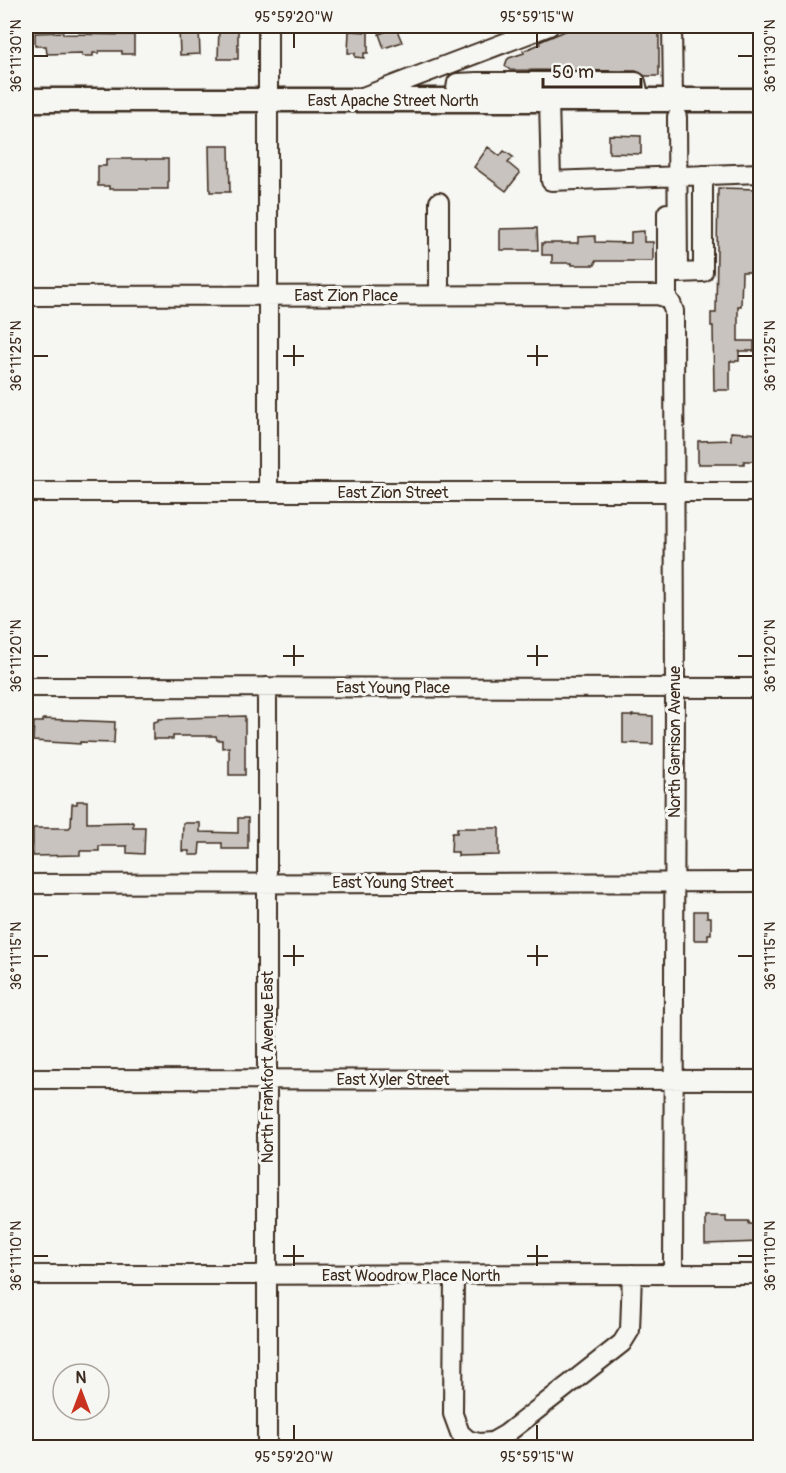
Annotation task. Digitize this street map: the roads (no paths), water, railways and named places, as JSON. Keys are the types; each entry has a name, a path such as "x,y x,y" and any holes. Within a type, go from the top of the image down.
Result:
{"main road":[{"name":"East Apache Street North","path":"26,100 355,100 455,92 549,100 638,91 675,108 760,100"}],"street":[{"path":"268,26 268,491"},
{"path":"355,100 549,26"},
{"path":"672,26 678,273 703,272 703,175"},
{"path":"455,92 638,91"},
{"path":"549,100 551,181 760,173"},
{"path":"439,202 439,295"},
{"name":"North Garrison Avenue","path":"667,213 667,298 674,311 673,1273"},
{"name":"East Zion Place","path":"26,296 657,295 667,298"},
{"name":"East Zion Street","path":"26,492 760,492"},
{"name":"East Young Place","path":"26,687 760,688"},
{"name":"North Frankfort Avenue East","path":"267,687 267,1448"},
{"name":"East Young Street","path":"26,884 760,882"},
{"name":"East Xyler Street","path":"26,1079 760,1080"},
{"path":"454,1275 453,1414 460,1433 468,1440 480,1443 492,1442 506,1434 622,1343 630,1330 632,1274"},
{"name":"East Woodrow Place North","path":"26,1275 760,1274"}]}
